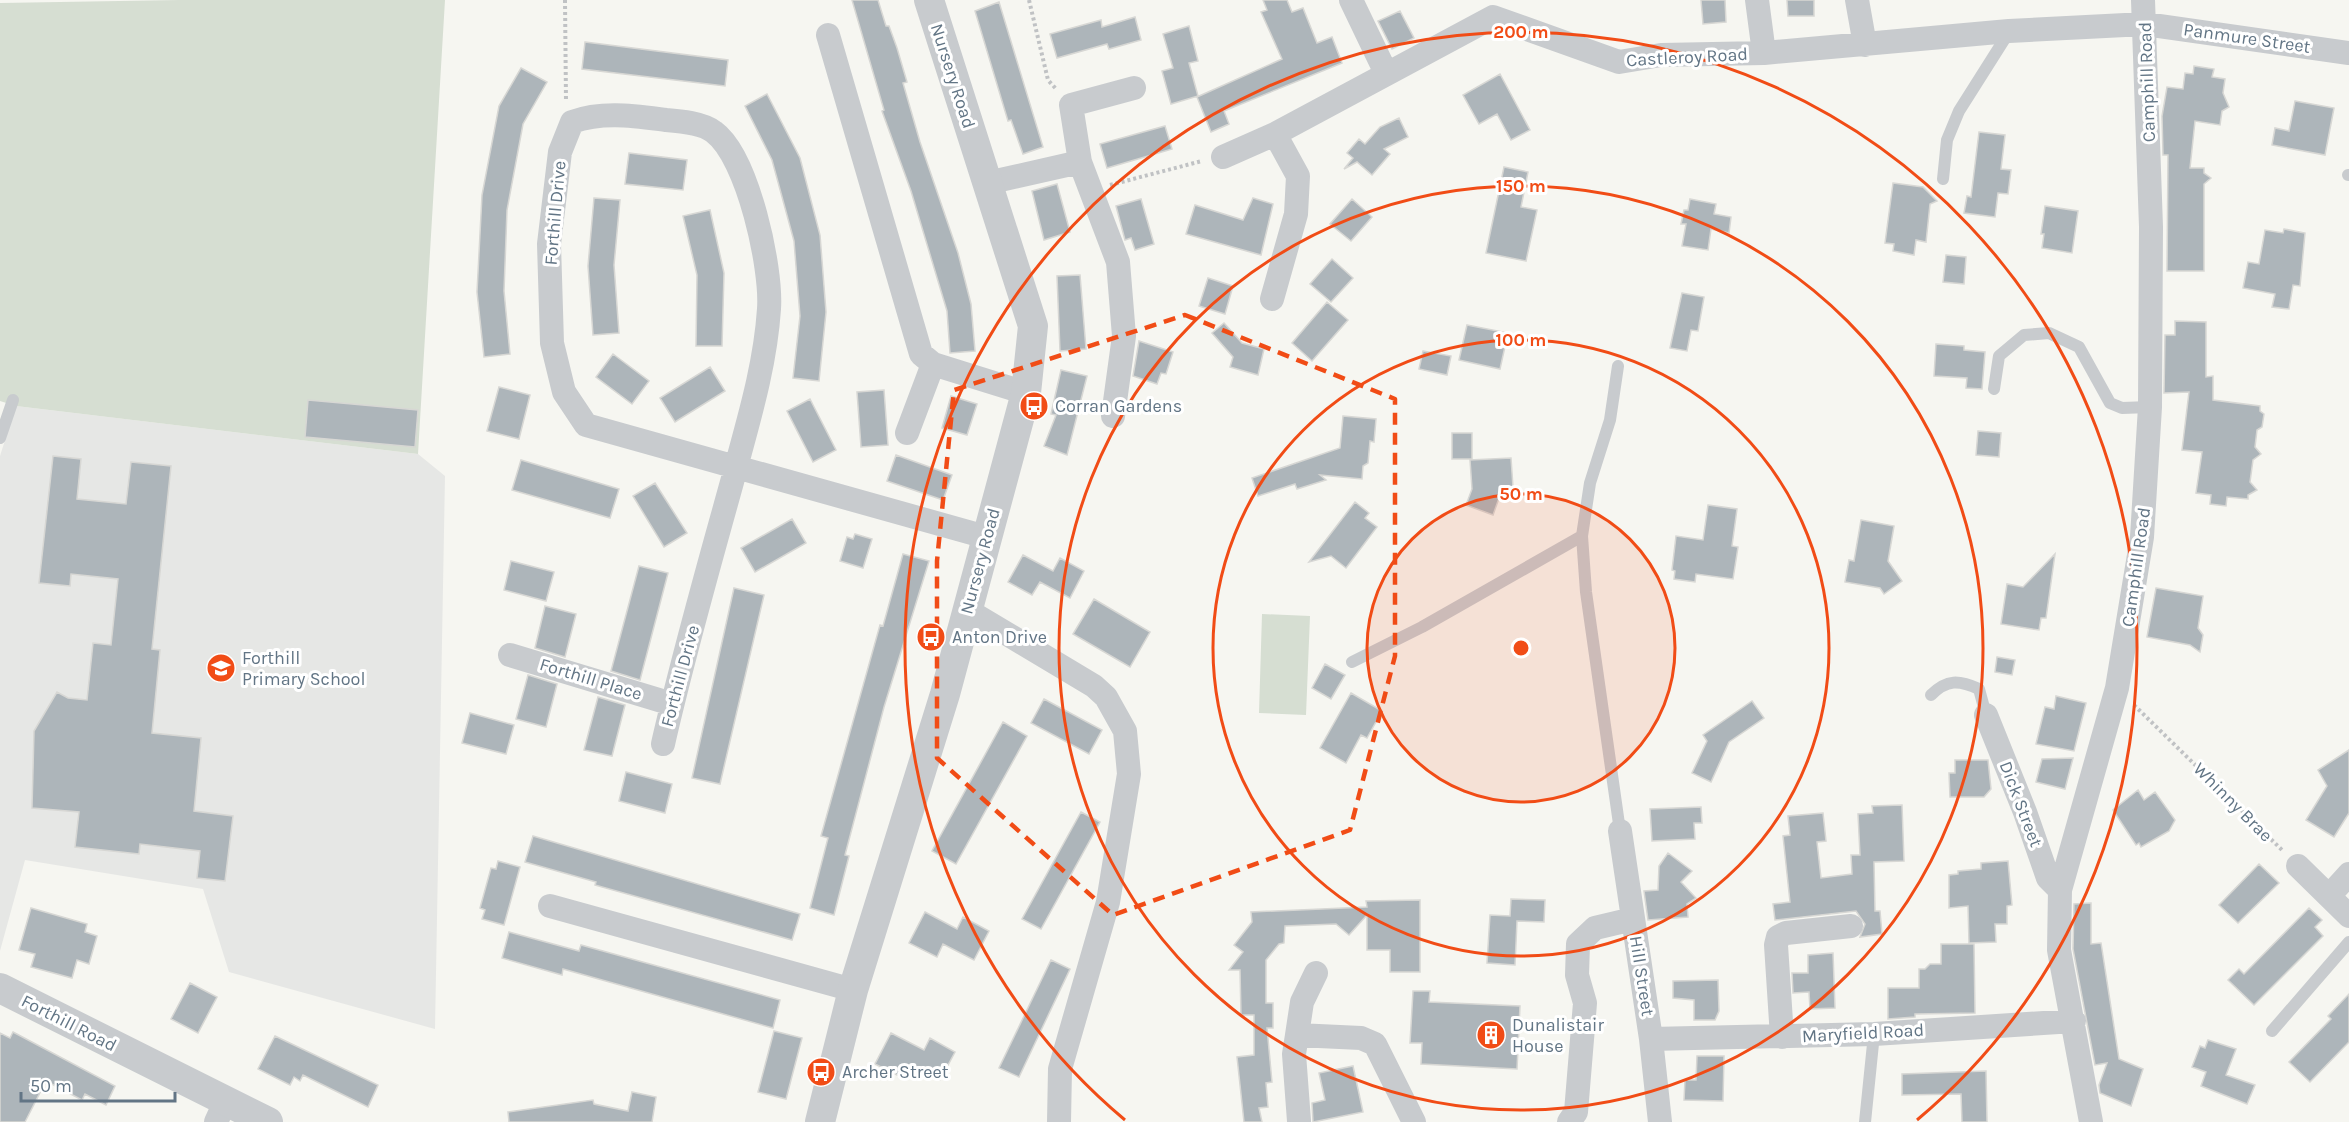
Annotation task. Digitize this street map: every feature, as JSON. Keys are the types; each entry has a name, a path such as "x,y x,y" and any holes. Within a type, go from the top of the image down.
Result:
{"street":[{"name":"Nursery Road","path":"820,1122 853,990 945,694 1026,393 1033,326 929,0"},
{"path":"1351,0 1386,73"},
{"path":"1757,0 1764,53"},
{"path":"1857,0 1865,45"},
{"name":"Camphill Road","path":"2091,1122 2059,950 2060,890 2117,688 2142,537 2150,407 2151,227 2143,0"},
{"name":"Castleroy Road","path":"1223,157 1275,134 1386,73 1486,9 1619,62 1662,55 1764,53 2009,31 2145,24"},
{"name":"Panmure Street","path":"2145,24 2349,52"},
{"path":"828,35 921,354 933,364 1026,393"},
{"path":"1113,416 1124,336 1118,262 1080,162 1071,105 1134,88"},
{"name":"Forthill Drive","path":"663,744 672,704 735,469 760,381 769,307 761,238 744,179 728,146 713,130 681,122 629,116 592,115 572,122 560,152 549,244 552,343 564,392 586,425 735,469 986,537"},
{"path":"1272,299 1296,214 1298,176 1275,134"},
{"path":"987,183 1080,162"},
{"path":"907,433 933,364"},
{"path":"967,610 1094,686 1106,697 1125,731 1129,774 1108,902 1060,1069 1059,1122"},
{"name":"Forthill Place","path":"510,655 672,704"},
{"name":"Dick Street","path":"1986,715 2025,812 2048,878 2060,890"},
{"name":"Hill Street","path":"1620,831 1651,1039 1660,1122"},
{"path":"2298,866 2349,916"},
{"path":"2329,896 2349,874"},
{"path":"550,906 853,990"},
{"path":"1569,1122 1576,1112 1585,1003 1577,975 1578,944 1595,928 1633,919"},
{"path":"1782,1037 1776,945 1778,937 1786,933 1851,926"},
{"path":"1299,1121 1294,1054 1302,1002 1316,973"},
{"name":"Forthill Road","path":"0,988 221,1111 268,1122"},
{"name":"Maryfield Road","path":"1651,1039 1874,1034 2074,1021"},
{"path":"1297,1035 1361,1038 1375,1044 1414,1122"}],"lane":[{"path":"1943,178 1947,140 1959,111 2009,31"},
{"path":"1994,389 1999,356 2024,335 2049,333 2079,347 2110,403 2122,408 2150,407"},
{"path":"1618,366 1610,420 1590,483 1582,536 1586,592 1620,831"},
{"path":"0,438 14,400"},
{"path":"1352,662 1422,627 1582,536"},
{"path":"1931,695 1941,685 1959,680 1979,689 1986,715"},
{"path":"2272,1031 2349,942"},
{"path":"1865,1122 1874,1034"}],"path":[{"path":"565,0 564,95 572,122"},
{"path":"1029,0 1048,80 1071,105"},
{"path":"1092,190 1223,157"},
{"name":"Whinny Brae","path":"2117,688 2298,866"}],"highlighted area":[{"path":"1185,315 1395,399 1395,656 1350,830 1113,915 937,758 937,561 954,390"}],"shaded area":[{"path":"445,0 418,454 16,406 0,401 0,3"},
{"name":"Forthill Primary School","path":"16,406 418,454 445,476 435,1029 229,972 203,889 25,860 0,951 0,456"},
{"path":"1262,614 1310,616 1306,715 1259,713"}],"building":[{"path":"852,0 878,0 886,26 889,26 897,48 907,82 903,83 920,142 958,253 971,304 975,351 950,353 947,311 911,191 882,111 884,110"},
{"path":"1263,0 1287,0 1292,12 1303,8 1317,43 1332,37 1342,63 1224,111 1229,124 1211,132 1197,97 1282,59 1261,12 1267,10"},
{"path":"1701,0 1725,0 1726,22 1703,24"},
{"path":"1787,0 1814,0 1814,16 1788,16"},
{"path":"999,2 1043,147 1023,154 1011,120 1008,121 975,11"},
{"path":"1400,11 1414,38 1392,49 1378,21"},
{"path":"1135,17 1141,40 1109,49 1107,44 1057,58 1050,34 1101,20 1102,27"},
{"path":"1189,26 1198,61 1189,63 1198,96 1171,104 1162,71 1173,68 1163,34"},
{"path":"585,42 728,60 725,86 582,69"},
{"path":"2194,66 2214,69 2212,77 2225,79 2223,93 2229,107 2222,111 2220,125 2195,121 2190,168 2204,168 2204,173 2211,178 2204,184 2204,271 2167,271 2168,155 2163,155 2162,116 2167,87 2183,89 2185,73 2193,74"},
{"path":"521,68 547,82 523,124 507,210 504,291 510,354 484,357 477,292 482,195 499,106"},
{"path":"1500,74 1530,130 1511,140 1497,114 1479,124 1463,95"},
{"path":"767,94 800,158 820,235 826,312 819,381 793,378 800,316 794,241 772,160 745,106"},
{"path":"2295,101 2334,108 2325,155 2272,145 2275,128 2289,131"},
{"path":"1399,118 1408,137 1384,149 1390,154 1372,175 1357,162 1344,169 1353,158 1347,153 1359,139 1365,144 1380,127"},
{"path":"1165,126 1172,149 1107,168 1100,144"},
{"path":"1979,132 2005,135 2001,169 2011,170 2008,194 1998,193 1995,217 1964,213 1967,196 1971,197"},
{"path":"629,153 687,160 683,190 625,184"},
{"path":"1504,167 1528,172 1521,207 1537,210 1526,261 1486,253"},
{"path":"1893,183 1923,187 1937,201 1930,204 1926,242 1916,240 1914,255 1893,251 1894,244 1885,243"},
{"path":"1057,184 1070,232 1044,240 1032,191"},
{"path":"594,198 620,200 614,265 619,333 593,335 588,266"},
{"path":"1253,198 1273,204 1261,255 1186,234 1195,205 1243,220"},
{"path":"1141,199 1154,244 1135,250 1131,238 1125,240 1116,206"},
{"path":"1352,199 1372,217 1351,241 1330,224"},
{"path":"1690,199 1716,204 1714,214 1731,217 1729,233 1711,229 1708,250 1682,246 1686,224 1681,224 1684,210 1688,210"},
{"path":"2045,206 2078,211 2072,253 2042,248 2044,234 2041,234"},
{"path":"710,210 724,273 722,346 696,346 697,275 683,216"},
{"path":"2284,229 2305,233 2300,286 2293,285 2289,309 2272,307 2275,294 2243,288 2248,262 2259,264 2265,230 2283,233"},
{"path":"1946,255 1966,257 1964,284 1943,282"},
{"path":"1332,259 1353,278 1331,302 1310,284"},
{"path":"1080,275 1086,349 1060,351 1057,276"},
{"path":"1208,278 1233,286 1225,314 1199,306"},
{"path":"1682,293 1704,297 1698,331 1691,330 1687,351 1670,348"},
{"path":"1327,302 1348,320 1312,361 1292,343"},
{"path":"2175,321 2206,322 2206,377 2213,376 2213,400 2260,406 2260,411 2264,414 2262,427 2257,430 2255,447 2261,454 2253,460 2250,482 2257,490 2248,495 2248,499 2227,497 2226,506 2210,504 2211,495 2196,493 2202,452 2182,450 2189,392 2164,393 2165,335 2175,335"},
{"path":"1224,323 1242,343 1264,349 1258,375 1230,367 1233,357 1212,333"},
{"path":"1467,325 1508,333 1500,369 1459,360"},
{"path":"1139,341 1173,352 1166,374 1161,373 1157,384 1133,376"},
{"path":"1936,344 1964,346 1964,350 1985,352 1982,389 1966,388 1967,378 1934,376"},
{"path":"1423,351 1451,356 1447,375 1419,369"},
{"path":"613,354 649,381 632,404 596,377"},
{"path":"710,367 725,391 675,422 660,398"},
{"path":"1061,370 1087,376 1067,455 1044,446 1056,415 1051,414"},
{"path":"499,387 530,395 519,439 487,431"},
{"path":"884,390 888,445 861,447 857,392"},
{"path":"951,396 977,404 967,435 942,428"},
{"path":"810,399 836,450 813,462 787,411"},
{"path":"308,400 418,410 415,447 305,437"},
{"path":"1343,416 1376,419 1374,442 1370,441 1368,463 1363,466 1362,479 1320,475 1326,480 1297,489 1295,484 1258,496 1252,478 1340,448"},
{"path":"1978,431 2001,433 1999,457 1976,455"},
{"path":"1452,433 1472,433 1472,459 1452,459"},
{"path":"896,455 952,475 943,500 887,481"},
{"path":"53,456 81,459 77,499 126,504 131,462 171,466 152,649 160,650 152,733 201,738 194,811 233,816 225,881 197,878 200,851 140,844 139,854 75,847 79,812 32,808 34,731 57,692 68,698 87,700 93,643 111,645 118,579 71,574 70,586 39,583"},
{"path":"1511,458 1513,487 1503,487 1493,515 1466,505 1472,489 1470,460"},
{"path":"521,460 619,489 610,518 512,490"},
{"path":"655,483 687,533 664,547 633,496"},
{"path":"1355,502 1369,513 1365,518 1377,527 1346,568 1331,556 1309,562"},
{"path":"1708,505 1737,509 1732,546 1738,547 1733,579 1696,574 1695,582 1674,579 1675,571 1672,570 1676,536 1703,540"},
{"path":"792,519 806,543 755,572 741,548"},
{"path":"1861,520 1894,526 1888,561 1902,581 1884,594 1880,588 1845,582 1849,560 1854,561"},
{"path":"855,534 872,539 863,568 840,561 847,537 853,539"},
{"path":"903,554 929,561 884,707 845,855 849,856 834,915 810,908 828,838 821,836 880,625 883,626"},
{"path":"2055,554 2046,618 2041,618 2039,630 2001,624 2007,584 2023,587"},
{"path":"1023,555 1053,571 1060,558 1084,571 1070,598 1040,582 1032,595 1008,582"},
{"path":"511,561 554,572 546,601 504,590"},
{"path":"639,566 668,573 640,680 611,671"},
{"path":"734,588 764,595 720,784 692,778"},
{"path":"2156,588 2203,596 2198,628 2203,635 2200,652 2190,645 2147,637"},
{"path":"1094,599 1150,632 1130,667 1073,634"},
{"path":"545,606 576,614 565,657 535,648"},
{"path":"1997,657 2015,660 2012,675 1995,672"},
{"path":"1325,664 1345,675 1331,699 1312,688"},
{"path":"528,675 557,684 546,727 516,719"},
{"path":"1351,693 1382,711 1367,738 1361,735 1346,763 1320,748"},
{"path":"2056,696 2086,703 2074,751 2036,744 2045,707 2054,709"},
{"path":"598,697 625,705 612,756 584,750"},
{"path":"1044,699 1102,730 1089,754 1031,723"},
{"path":"1752,701 1764,718 1729,742 1711,782 1692,773 1707,741 1703,735"},
{"path":"470,713 514,725 506,754 462,743"},
{"path":"1003,722 1027,736 956,864 932,851"},
{"path":"2349,750 2349,813 2334,837 2306,820 2327,786 2318,770"},
{"path":"2073,758 2065,789 2036,782 2042,759"},
{"path":"1955,760 1988,760 1991,789 1984,797 1950,797 1949,773 1955,773"},
{"path":"626,772 672,784 665,813 619,801"},
{"path":"2138,790 2144,800 2155,792 2175,820 2169,831 2141,847 2139,843 2136,845 2113,810"},
{"path":"1902,805 1904,861 1874,862 1875,911 1880,911 1882,934 1860,937 1865,924 1856,911 1775,920 1773,904 1790,902 1783,836 1790,835 1788,816 1823,813 1826,841 1817,842 1821,878 1852,874 1851,855 1860,855 1858,814 1873,813 1872,806"},
{"path":"1701,807 1702,823 1694,823 1695,839 1652,841 1650,809"},
{"path":"1081,812 1100,822 1041,929 1022,919"},
{"path":"533,836 800,914 792,940 595,885 596,882 525,862"},
{"path":"1668,853 1692,871 1681,882 1696,898 1687,904 1688,917 1648,920 1644,891 1658,890 1659,866"},
{"path":"498,861 520,867 504,925 482,919 485,910 480,908 491,868 496,869"},
{"path":"2008,861 2012,905 2007,906 2007,924 1995,924 1996,942 1969,943 1968,906 1949,908 1949,875 1958,874 1958,871 1981,869 1981,863"},
{"path":"2259,864 2279,883 2238,923 2219,905"},
{"path":"1511,899 1545,900 1544,922 1517,921 1515,965 1487,963 1490,915 1510,916"},
{"path":"1420,900 1420,972 1390,972 1390,950 1367,950 1367,915 1349,935 1336,924 1285,926 1284,943 1279,944 1266,960 1266,1003 1273,1003 1273,1028 1267,1028 1272,1082 1266,1083 1268,1107 1259,1108 1262,1122 1244,1122 1237,1057 1254,1055 1254,1015 1241,1015 1240,970 1229,970 1243,952 1234,945 1252,922 1251,912 1367,907 1366,901"},
{"path":"2091,903 2091,944 2101,943 2119,1059 2143,1069 2131,1106 2100,1093 2099,1085 2107,1063 2095,1065 2073,949 2074,904"},
{"path":"31,908 87,924 85,932 97,936 89,964 77,960 72,978 31,967 35,954 19,950"},
{"path":"2309,908 2322,920 2315,927 2323,936 2254,1005 2228,980 2239,969 2244,974"},
{"path":"925,912 957,929 963,917 989,931 974,960 943,944 937,957 909,943"},
{"path":"509,932 579,951 581,945 780,1000 773,1028 563,969 562,975 502,958"},
{"path":"1941,944 1974,944 1975,1013 1915,1014 1915,1017 1888,1019 1888,988 1919,988 1919,969 1925,969 1930,964 1941,964"},
{"path":"1833,953 1835,1008 1810,1009 1809,992 1793,993 1792,973 1808,973 1808,955"},
{"path":"1051,960 1070,969 1019,1077 999,1068"},
{"path":"1718,980 1719,1011 1715,1020 1694,1020 1694,1000 1673,998 1673,981"},
{"path":"190,983 217,997 198,1033 171,1019"},
{"path":"1413,991 1430,991 1429,1002 1520,1006 1517,1069 1421,1064 1422,1043 1410,1043"},
{"path":"2349,994 2349,1042 2310,1082 2289,1062 2331,1019 2328,1016"},
{"path":"774,1031 802,1038 786,1099 758,1092"},
{"path":"13,1032 115,1086 106,1105 85,1094 82,1100 46,1081 25,1122 0,1122 0,1033 10,1038"},
{"path":"891,1033 924,1050 930,1038 955,1052 940,1080 910,1065 903,1078 875,1064"},
{"path":"275,1036 378,1085 368,1107 303,1075 300,1081 294,1077 290,1085 258,1069"},
{"path":"2208,1040 2236,1049 2226,1075 2255,1085 2247,1104 2201,1086 2206,1072 2192,1067 2200,1046 2205,1048"},
{"path":"1697,1056 1724,1056 1723,1101 1684,1100 1685,1080 1696,1080"},
{"path":"1353,1066 1363,1112 1313,1122 1312,1103 1325,1100 1319,1073"},
{"path":"1986,1071 1987,1122 1962,1122 1961,1094 1902,1095 1902,1074"},
{"path":"632,1092 656,1097 652,1122 509,1122 508,1112 593,1100 594,1104 628,1111"}],"place":[{"name":"Corran Gardens","path":"1034,406"},
{"name":"Anton Drive","path":"931,637"},
{"name":"Forthill Primary School","path":"221,668"},
{"name":"Dunalistair House","path":"1491,1035"},
{"name":"Archer Street","path":"821,1072"}]}
